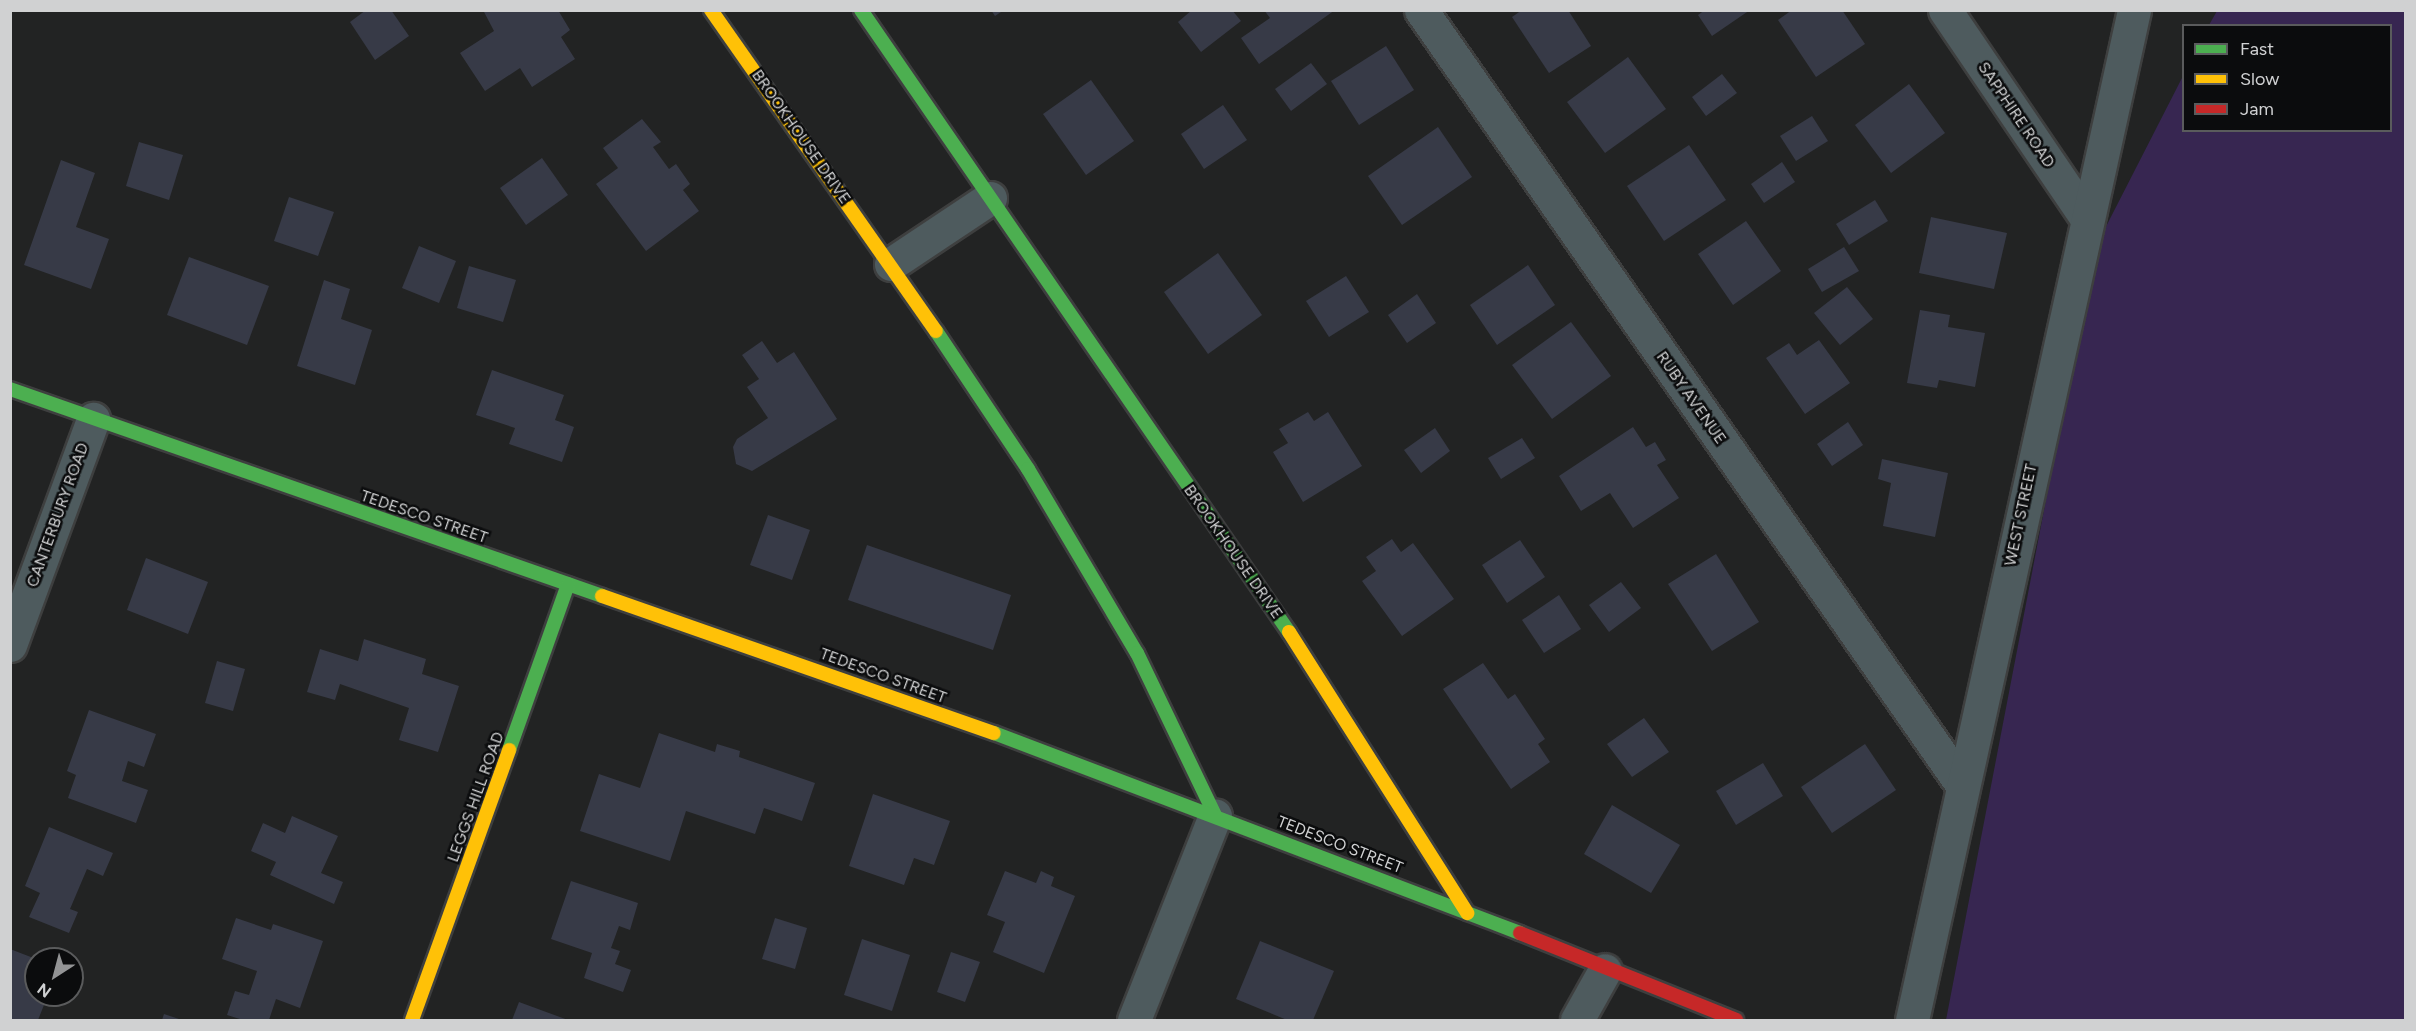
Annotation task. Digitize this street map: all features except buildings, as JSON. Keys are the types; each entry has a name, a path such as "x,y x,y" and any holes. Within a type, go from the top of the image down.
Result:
{"main road":[{"name":"BROOKHOUSE DRIVE","path":"711,10 891,264 1028,469 1137,653 1215,815"},
{"name":"BROOKHOUSE DRIVE","path":"861,10 1320,678 1467,913"},
{"name":"TEDESCO STREET","path":"10,389 568,584 1215,815 1736,1020"},
{"name":"LEGGS HILL ROAD","path":"412,1020 568,584"}],"street":[{"name":"RUBY AVENUE","path":"1421,10 1962,785"},
{"name":"SAPPHIRE ROAD","path":"1946,10 2087,219"},
{"name":"WEST STREET","path":"1912,1020 2133,10"},
{"path":"891,264 990,198"},
{"name":"CANTERBURY ROAD","path":"10,645 93,419"},
{"path":"1134,1020 1215,815"},
{"path":"1578,1020 1605,970"}],"shaded area":[{"path":"2217,11 2405,11 2405,1020 1946,1020 2094,250 2182,78 2182,132 2392,132 2392,24 2210,24"}],"traffic: fast":[{"path":"861,10 1289,632"},
{"path":"936,331 1028,469 1137,653 1215,815"},
{"path":"10,389 602,596"},
{"path":"509,750 568,584"},
{"path":"994,733 1520,933"}],"traffic: slow":[{"path":"711,10 936,331"},
{"path":"602,596 994,733"},
{"path":"1289,632 1467,913"},
{"path":"412,1020 509,750"}],"traffic: jam":[{"path":"1520,933 1736,1020"}]}
